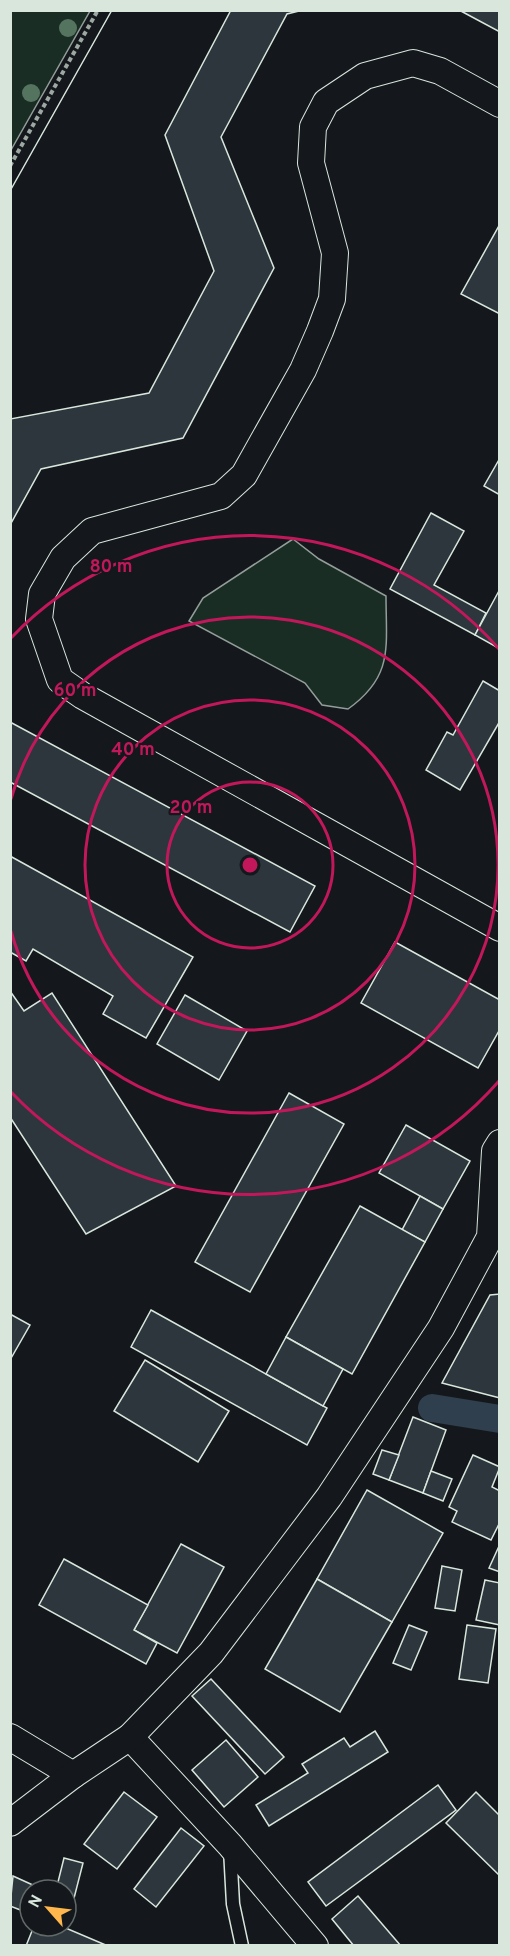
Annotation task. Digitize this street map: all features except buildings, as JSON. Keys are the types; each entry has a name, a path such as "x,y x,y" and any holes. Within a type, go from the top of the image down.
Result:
{"street":[{"path":"500,104 440,71 413,63 365,76 326,102 313,127 311,163 335,253 332,299 298,380 244,475 221,496 92,531 63,558 42,594 39,619 60,680 83,696 500,928"},
{"path":"10,1823 73,1775 129,1737 211,1653 329,1497 441,1328 495,1240 495,1151 500,1143"},
{"path":"10,1737 73,1775"},
{"path":"129,1737 230,1845 315,1946"}],"lane":[{"path":"230,1845 233,1904 242,1946"}],"path":[{"path":"10,166 98,10"}],"green space":[{"path":"10,11 90,11 11,150"},
{"path":"293,539 319,559 386,596 386,645 380,672 363,697 348,709 322,705 305,683 189,621 203,598"}],"waterway":[{"path":"432,1408 500,1419"}],"tram line":[{"path":"10,191 112,10"}]}
